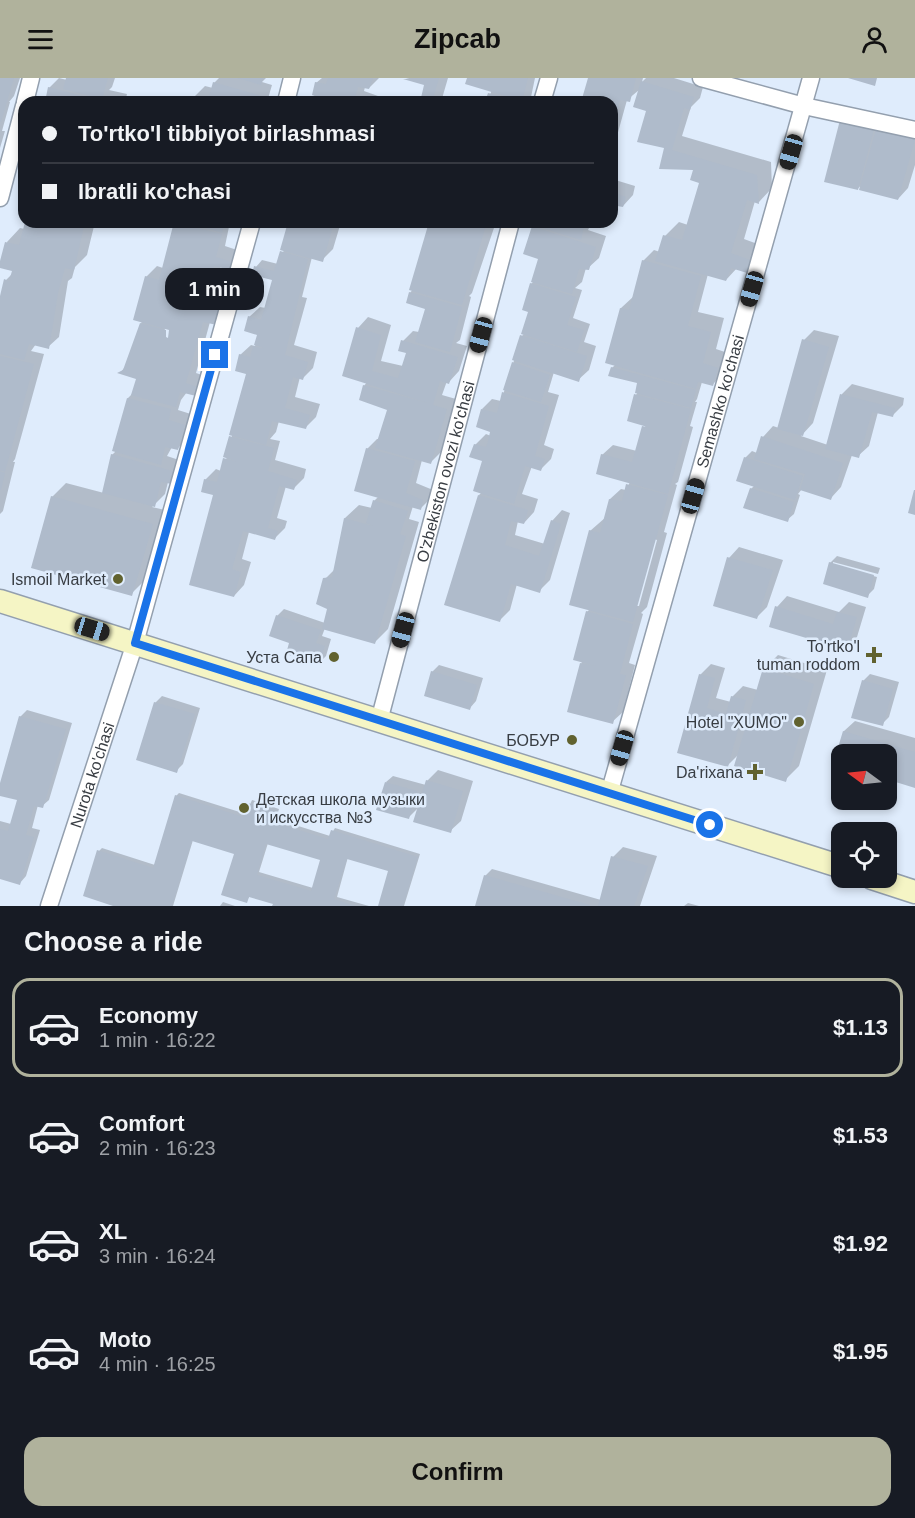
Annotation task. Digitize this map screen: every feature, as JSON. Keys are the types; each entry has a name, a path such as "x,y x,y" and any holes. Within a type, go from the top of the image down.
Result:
{"main road":[{"path":"0,601 831,864"},
{"path":"897,886 915,892"}],"street":[{"path":"27,96 31,78"},
{"path":"288,96 292,78"},
{"path":"544,96 549,78"},
{"path":"701,78 804,106 915,130"},
{"name":"Semashko ko'chasi","path":"609,794 811,78"},
{"path":"0,198 18,130"},
{"name":"Nurota ko'chasi","path":"49,906 135,643 250,228"},
{"name":"O'zbekiston ovozi ko'chasi","path":"379,721 509,228"}],"building":[{"path":"0,78 14,78 1,122 0,122"},
{"path":"66,78 108,78 103,96 90,96 63,89"},
{"path":"237,78 263,78 261,85"},
{"path":"328,78 373,78 369,89 358,87 356,96 312,95 315,82 326,84"},
{"path":"439,78 434,96 421,96 424,85 403,79"},
{"path":"467,78 528,78 523,96 505,96 465,84"},
{"path":"588,78 636,78 630,102 620,100 618,109 618,96 583,96"},
{"path":"848,78 877,78 875,86"},
{"path":"641,81 694,97 690,110 684,108 672,150 757,175 759,204 747,200 731,253 750,260 747,273 731,268 726,281 655,261 663,235 682,240 699,183 690,180 693,170 659,169 664,148 637,142 646,111 633,107"},
{"path":"213,82 262,96 209,96"},
{"path":"48,87 83,96 46,96"},
{"path":"840,120 874,129 858,190 824,182"},
{"path":"876,129 915,140 898,200 859,190"},
{"path":"618,194 626,197 623,207 618,206"},
{"path":"23,228 84,228 74,270 65,268 58,293 49,349 29,344 24,360 0,354 0,296 4,279 9,281 12,271 0,268 0,261 5,242 19,245"},
{"path":"172,228 198,228 222,234 216,257 236,263 234,271 214,266 204,306 221,311 217,325 203,322 186,383 198,387 196,396 180,392 176,407 131,395 136,379 117,373 123,370 140,323 166,330 168,338 169,330 133,320 145,276 159,280"},
{"path":"206,228 223,228 222,233"},
{"path":"286,228 332,228 323,262 280,250"},
{"path":"427,228 485,228 462,305 409,290"},
{"path":"531,228 538,228 596,247 589,270 579,269 572,294 531,282 538,259 523,254"},
{"path":"545,228 584,228 581,240"},
{"path":"280,251 308,259 285,355 308,362 303,380 293,377 285,408 310,415 306,429 272,421 266,445 229,435 246,374 235,371 239,354 250,357 253,346 266,349 254,345 257,335 244,331 248,316 261,320 272,280 252,275 254,266 274,271"},
{"path":"642,260 701,276 688,326 711,332 703,363 718,368 713,386 698,382 696,389 605,363 620,308 629,310"},
{"path":"530,283 576,297 567,325 584,330 577,352 521,334 528,312 522,310"},
{"path":"409,292 462,307 450,352 415,342 425,309 406,303"},
{"path":"356,327 381,335 372,371 398,378 406,353 398,351 401,340 458,357 449,384 440,381 433,405 447,409 431,464 375,448 387,410 359,400 363,385 428,403 342,376"},
{"path":"520,335 587,356 579,382 512,360"},
{"path":"802,339 829,347 803,436 777,429"},
{"path":"0,356 34,364 5,472 0,470"},
{"path":"512,362 550,375 541,402 503,390"},
{"path":"611,367 696,390 691,408 635,393 637,383 608,376"},
{"path":"502,392 549,406 535,456 545,459 541,471 525,466 514,504 473,491 482,461 469,457 474,444 486,447 488,441 490,432 476,427 481,409 497,413"},
{"path":"634,394 691,409 668,494 596,474 601,454 632,462 642,426 651,428 627,421"},
{"path":"840,394 895,408 893,417 872,412 859,458 825,449"},
{"path":"127,398 171,409 169,420 185,425 178,450 165,447 161,465 112,451"},
{"path":"229,436 274,448 268,471 297,480 294,490 279,486 268,528 278,531 275,540 243,531 232,569 241,572 234,597 189,585 213,495 201,492 204,479 217,482 223,458 238,462 223,457"},
{"path":"761,436 843,463 831,500 800,490 805,474 754,459"},
{"path":"366,448 415,461 406,493 423,500 421,510 354,491"},
{"path":"111,454 176,472 172,484 161,482 155,507 102,493"},
{"path":"744,457 803,476 795,500 736,481"},
{"path":"0,471 5,473 1,490 0,490"},
{"path":"626,484 668,495 633,622 569,605 589,530 600,533 609,499 622,501"},
{"path":"750,488 794,502 788,522 743,508"},
{"path":"915,490 915,515 908,513"},
{"path":"478,495 528,510 524,524 511,521 505,545 539,556 551,520 561,524 540,593 511,584 500,622 444,605"},
{"path":"51,496 153,524 132,596 31,568"},
{"path":"373,500 408,511 400,534 406,536 375,644 322,629 327,609 316,604 323,578 332,577 344,518 373,526 366,523"},
{"path":"727,557 773,570 757,619 713,606"},
{"path":"829,562 874,575 868,598 823,584"},
{"path":"775,606 833,624 837,612 857,617 847,650 769,627"},
{"path":"586,611 633,624 620,674 626,675 613,724 567,712 580,663 596,666 573,660"},
{"path":"276,615 321,630 316,643 325,646 319,664 286,654 289,643 269,636"},
{"path":"763,668 814,684 786,782 734,766"},
{"path":"431,671 477,685 470,710 424,696"},
{"path":"699,674 715,678 707,708 726,714 731,696 746,700 728,767 677,753"},
{"path":"862,680 893,689 883,726 851,718"},
{"path":"154,702 195,714 177,773 136,760"},
{"path":"19,716 66,729 43,808 34,806 26,835 34,837 20,885 0,879 0,829 8,831 17,800 0,796 0,783"},
{"path":"843,731 888,744 839,744"},
{"path":"897,747 915,752 915,788 897,782"},
{"path":"426,780 463,791 451,833 413,822"},
{"path":"385,782 417,791 409,819 376,810"},
{"path":"175,795 243,817 248,803 277,812 273,822 328,839 331,830 418,857 403,906 378,906 388,871 347,859 334,899 355,906 272,906 273,904 249,897 247,903 221,895 234,854 192,841 172,906 113,906 83,896 97,850 153,868","holes":["266,844 320,860 311,891 257,875"]},
{"path":"611,856 648,866 634,906 598,906"},
{"path":"484,875 590,905 590,906 475,906"}],"place":[{"name":"Ismoil Market","path":"118,579"},
{"name":"To'rtko'l tuman roddom","path":"874,655"},
{"name":"Уста Сапа","path":"334,657"},
{"name":"Hotel \"XUMO\"","path":"799,722"},
{"name":"БОБУР","path":"572,740"},
{"name":"Da'rixana","path":"755,772"},
{"name":"Детская школа музыки и искусства №3","path":"244,808"}],"route":[{"path":"215,355 135,643 710,825"}]}
